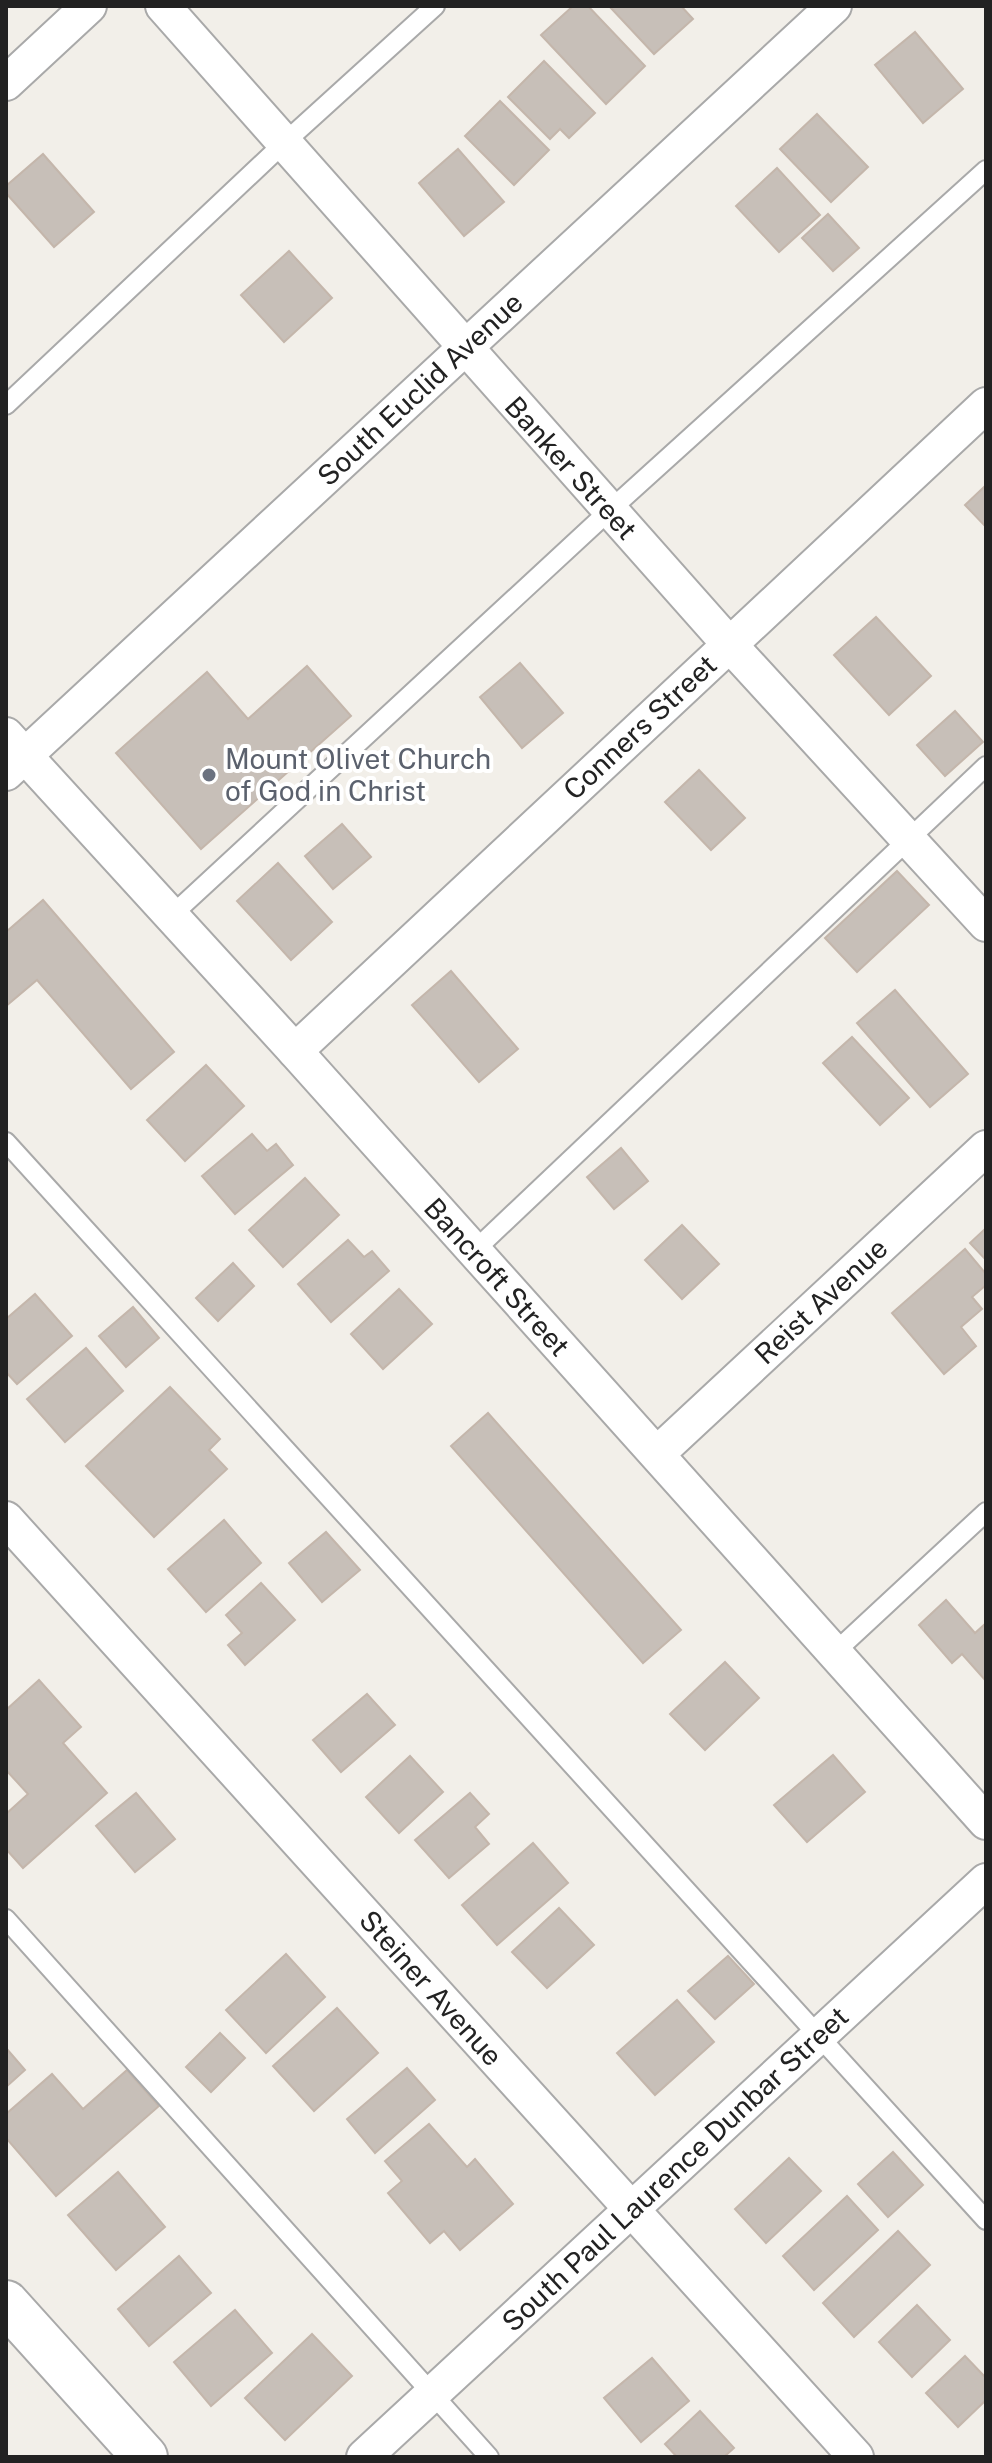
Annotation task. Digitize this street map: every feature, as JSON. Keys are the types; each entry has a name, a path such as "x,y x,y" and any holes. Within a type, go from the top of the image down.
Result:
{"street":[{"path":"6,83 89,6"},
{"name":"Banker Street","path":"163,6 609,511 986,924"},
{"name":"South Euclid Avenue","path":"12,754 465,348 834,6"},
{"name":"Conners Street","path":"295,1051 986,405"},
{"name":"Bancroft Street","path":"12,754 171,916 295,1051 986,1822"},
{"name":"Reist Avenue","path":"657,1454 986,1148"},
{"name":"Steiner Avenue","path":"6,1519 856,2457"},
{"name":"South Paul Laurence Dunbar Street","path":"364,2457 986,1881"},
{"path":"6,2303 145,2457"}],"lane":[{"path":"6,405 284,143 435,6"},
{"path":"171,916 609,511 986,170"},
{"path":"473,1252 986,766"},
{"path":"6,1142 986,2220"},
{"path":"834,1653 986,1512"},
{"path":"6,1919 489,2457"}],"building":[{"path":"573,6 588,6 645,66 606,104 541,35"},
{"path":"609,6 681,6 693,19 654,54"},
{"path":"915,32 963,89 923,123 875,65"},
{"path":"544,61 595,113 569,138 560,129 550,139 508,97"},
{"path":"500,101 549,150 514,185 465,136"},
{"path":"817,114 868,167 831,202 780,149"},
{"path":"458,149 504,202 464,236 419,183"},
{"path":"43,154 94,212 54,247 6,193 6,186"},
{"path":"777,168 820,215 779,252 736,206"},
{"path":"828,214 859,248 833,271 802,238"},
{"path":"289,251 332,298 284,342 241,295"},
{"path":"986,485 986,527 965,505"},
{"path":"876,617 931,676 889,715 834,655"},
{"path":"520,663 563,713 522,748 480,697"},
{"path":"307,666 351,716 201,849 116,753 207,672 248,719"},
{"path":"955,711 983,742 945,776 917,745"},
{"path":"699,770 745,818 711,850 665,802"},
{"path":"342,824 371,857 333,889 305,856"},
{"path":"278,863 332,922 291,960 237,901"},
{"path":"897,871 929,905 857,972 825,938"},
{"path":"43,900 174,1052 131,1089 37,980 6,1006 6,932"},
{"path":"451,971 518,1049 479,1082 412,1005"},
{"path":"895,990 968,1074 930,1107 857,1023"},
{"path":"852,1037 909,1098 880,1125 823,1063"},
{"path":"206,1065 244,1106 185,1161 147,1120"},
{"path":"252,1134 267,1151 276,1144 293,1165 235,1214 202,1176"},
{"path":"621,1148 648,1181 614,1209 587,1177"},
{"path":"305,1178 339,1215 283,1267 249,1230"},
{"path":"682,1225 719,1264 682,1299 645,1260"},
{"path":"986,1228 986,1260 970,1243"},
{"path":"348,1240 364,1257 372,1251 389,1271 331,1322 298,1284"},
{"path":"965,1249 986,1274 986,1285 972,1297 982,1309 961,1327 976,1346 944,1374 892,1313"},
{"path":"233,1263 254,1286 218,1321 196,1298"},
{"path":"399,1289 432,1324 383,1369 351,1334"},
{"path":"35,1294 72,1336 17,1384 6,1372 6,1319"},
{"path":"133,1307 159,1338 126,1367 99,1336"},
{"path":"86,1348 123,1391 65,1442 27,1399"},
{"path":"170,1387 220,1439 209,1450 227,1469 154,1537 86,1466"},
{"path":"488,1413 681,1630 643,1663 451,1446"},
{"path":"224,1520 261,1563 206,1612 168,1569"},
{"path":"326,1532 360,1570 322,1602 289,1563"},
{"path":"261,1583 295,1620 245,1665 228,1645 242,1633 226,1615"},
{"path":"946,1600 975,1633 986,1623 986,1681 962,1654 952,1663 919,1625"},
{"path":"725,1662 759,1698 705,1750 670,1714"},
{"path":"39,1680 81,1727 63,1743 107,1793 23,1868 6,1849 6,1814 28,1794 6,1770 6,1710"},
{"path":"367,1694 395,1725 341,1772 313,1740"},
{"path":"833,1755 865,1792 807,1842 774,1805"},
{"path":"410,1756 443,1792 399,1833 366,1797"},
{"path":"136,1793 175,1839 135,1872 96,1826"},
{"path":"470,1793 489,1814 475,1827 489,1844 449,1878 415,1840"},
{"path":"533,1843 568,1883 497,1945 462,1905"},
{"path":"559,1908 594,1945 547,1988 512,1952"},
{"path":"286,1954 325,1997 266,2053 226,2010"},
{"path":"728,1956 754,1984 715,2019 688,1991"},
{"path":"677,2000 714,2042 655,2095 617,2053"},
{"path":"337,2008 378,2053 314,2111 273,2066"},
{"path":"220,2033 245,2058 211,2092 186,2067"},
{"path":"6,2048 25,2070 6,2087"},
{"path":"407,2068 435,2100 375,2153 347,2119"},
{"path":"127,2070 159,2106 56,2196 6,2138 6,2114 52,2074 83,2109"},
{"path":"429,2124 467,2167 475,2159 513,2204 460,2250 444,2231 430,2243 388,2193 402,2181 385,2161"},
{"path":"893,2152 923,2185 888,2217 858,2184"},
{"path":"789,2158 821,2191 766,2243 735,2209"},
{"path":"118,2172 165,2227 116,2270 68,2215"},
{"path":"847,2196 878,2230 814,2290 783,2256"},
{"path":"898,2231 930,2265 854,2337 823,2303"},
{"path":"179,2256 211,2293 149,2346 118,2309"},
{"path":"917,2305 950,2340 912,2377 879,2342"},
{"path":"235,2310 272,2353 211,2406 174,2362"},
{"path":"312,2334 352,2376 285,2440 245,2398"},
{"path":"965,2356 986,2378 986,2400 958,2427 926,2393"},
{"path":"652,2358 689,2401 641,2442 604,2398"},
{"path":"700,2411 734,2448 724,2457 677,2457 665,2444"}],"place":[{"name":"Mount Olivet Church of God in Christ","path":"209,775"}]}
